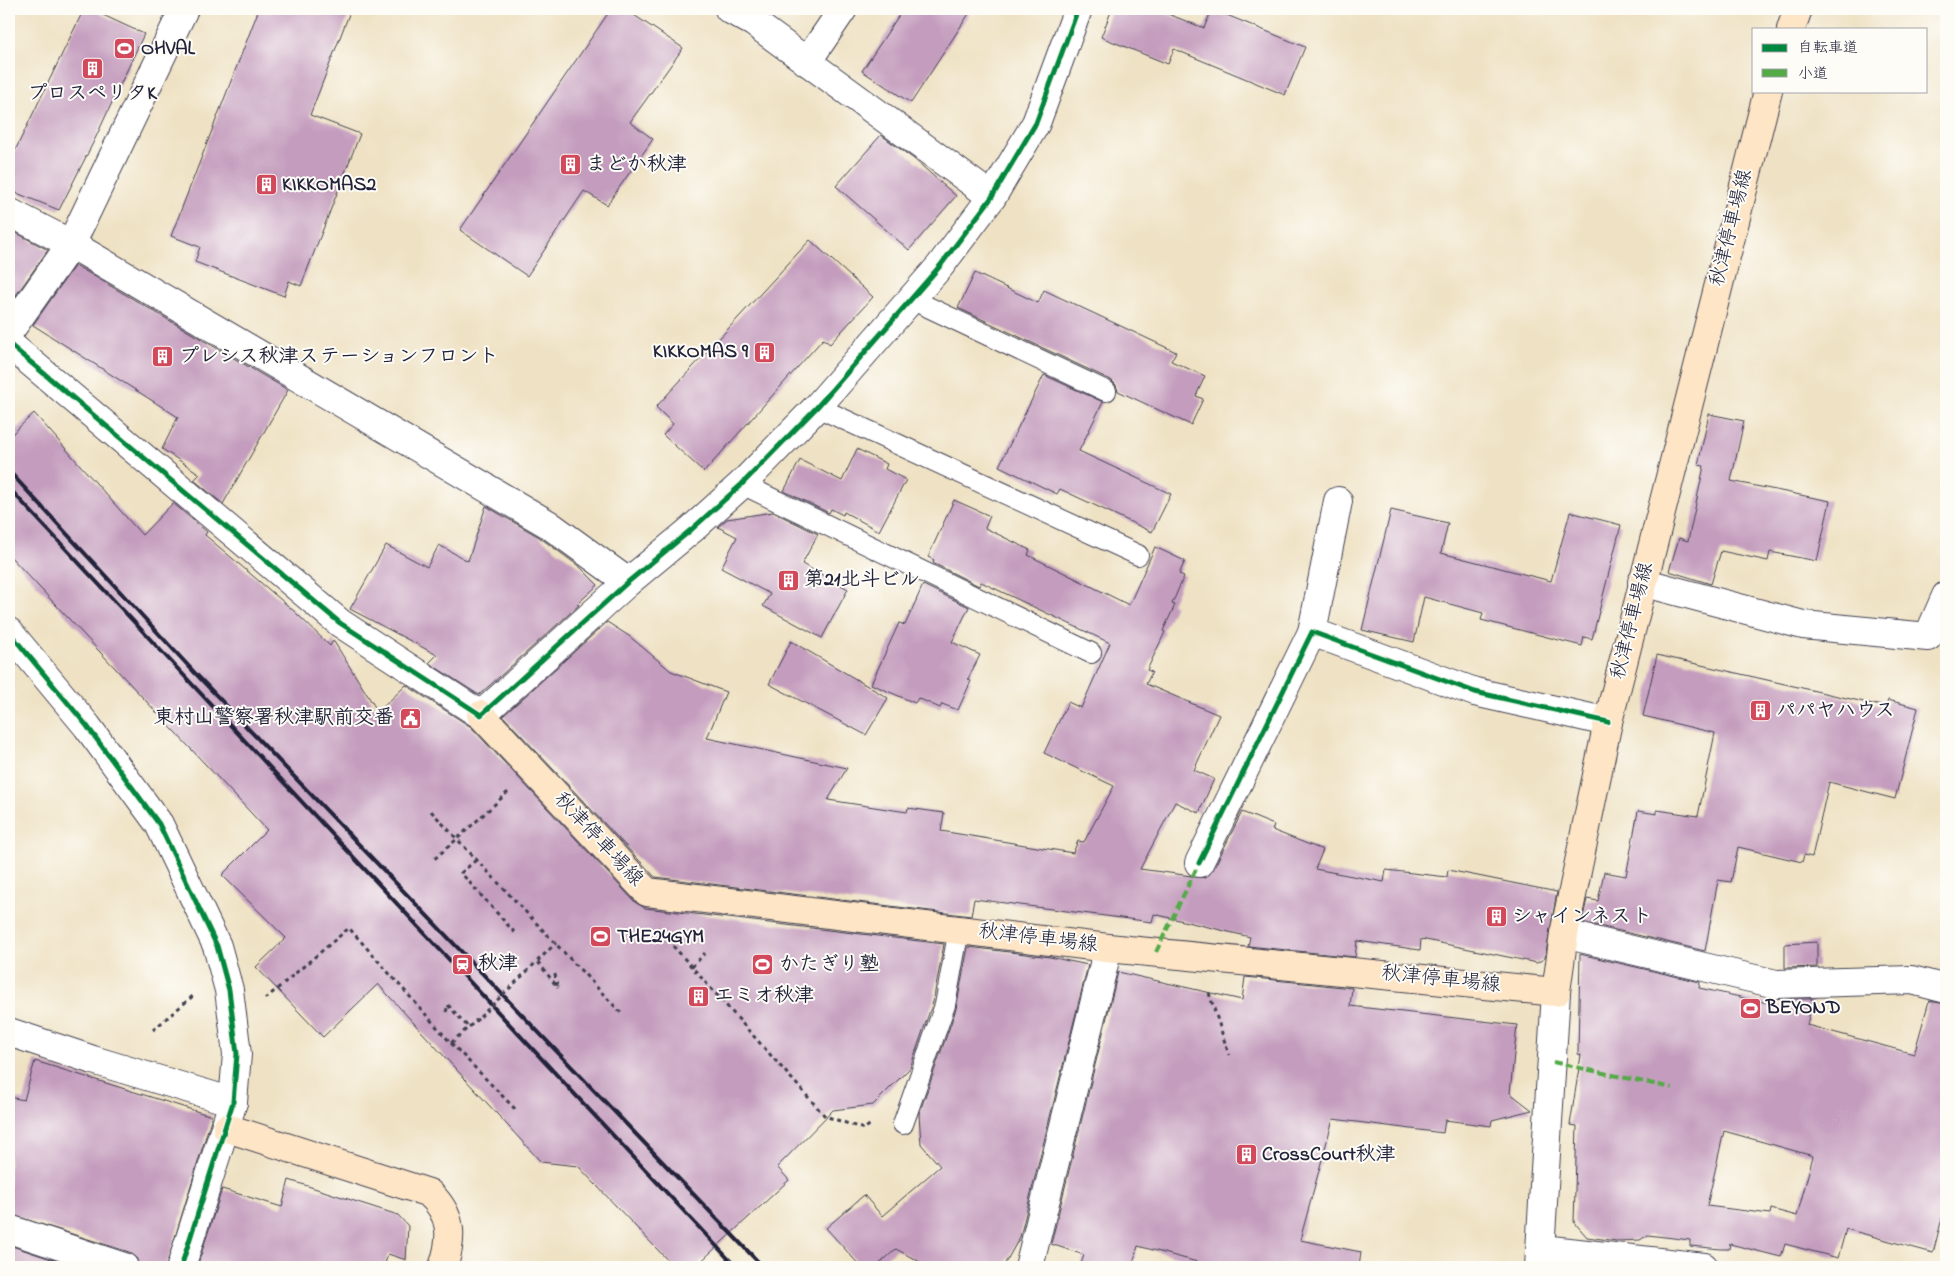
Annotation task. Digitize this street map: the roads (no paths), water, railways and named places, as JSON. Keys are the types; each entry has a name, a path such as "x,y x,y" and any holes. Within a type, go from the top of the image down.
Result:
{"main road":[{"path":"1791,28 1798,9"},
{"name":"秋津停車場線","path":"481,715 646,892 1108,948 1556,992 1564,934 1608,722 1768,92"},
{"path":"227,1128 430,1193 441,1204 447,1216 450,1246 443,1267"}],"street":[{"path":"729,9 753,22 992,197"},
{"path":"807,62 843,9"},
{"path":"9,344 340,623 481,715 628,582 692,529 742,484 817,407 940,266 992,197 1036,123 1078,9"},
{"path":"9,332 71,244 177,11"},
{"path":"13,216 71,244 548,524 628,582"},
{"path":"1199,863 1312,632 1338,501"},
{"path":"1642,582 1803,625 1928,637 1946,596"},
{"path":"9,632 87,726 159,824 217,946 229,990 237,1054 233,1102 227,1128 181,1267"},
{"path":"1312,632 1475,692 1608,722"},
{"path":"1564,934 1776,984 1912,980 1946,988"},
{"path":"1030,1267 1108,948"},
{"path":"1556,992 1540,1258 1704,1267"},
{"path":"9,1032 93,1060 233,1102"},
{"path":"9,1229 124,1267"}],"lane":[{"path":"911,300 1106,391"},
{"path":"817,407 1138,555"},
{"path":"742,484 1091,653"},
{"path":"903,1124 945,1005 959,929"}],"railway":[{"path":"9,471 194,672 763,1267"},
{"path":"9,488 736,1267"}],"place":[{"name":"OHVAL","path":"125,49"},
{"name":"プロスペリタK","path":"92,68"},
{"name":"まどか秋津","path":"570,165"},
{"name":"KIKKOMAS2","path":"266,185"},
{"name":"KIKKOMAS 9","path":"764,352"},
{"name":"プレシス秋津ステーションフロント","path":"163,357"},
{"name":"第21北斗ビル","path":"788,580"},
{"name":"パパヤハウス","path":"1760,711"},
{"name":"東村山警察署秋津駅前交番","path":"410,718"},
{"name":"シャインネスト","path":"1496,917"},
{"name":"THE24GYM","path":"601,937"},
{"name":"秋津","path":"462,964"},
{"name":"かたぎり塾","path":"763,965"},
{"name":"エミオ秋津","path":"698,996"},
{"name":"BEYOND","path":"1750,1008"},
{"name":"CrossCourt秋津","path":"1246,1155"}]}
